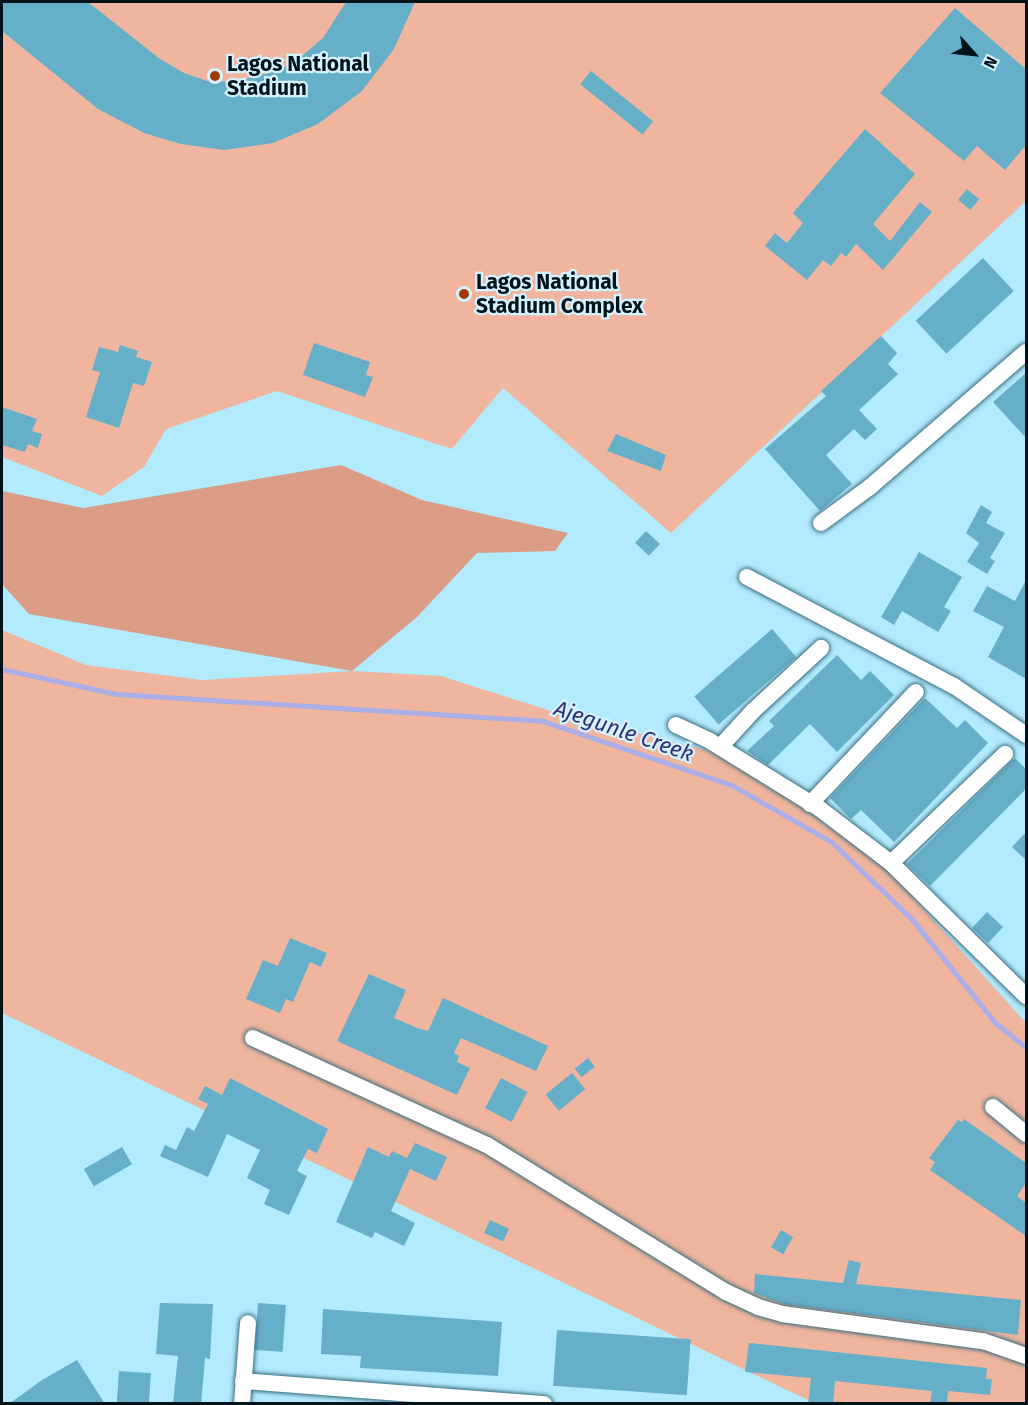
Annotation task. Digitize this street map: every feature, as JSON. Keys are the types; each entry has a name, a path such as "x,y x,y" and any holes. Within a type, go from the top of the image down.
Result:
{"street":[{"path":"821,523 870,487 1026,352"},
{"path":"747,577 954,686 1026,735"},
{"path":"720,747 753,711 821,648"},
{"path":"810,804 916,692"},
{"path":"676,725 720,747 810,804 891,863 1026,996"},
{"path":"891,863 1005,754"},
{"path":"253,1038 487,1145 726,1292 758,1307 782,1314 983,1341 1026,1356"},
{"path":"993,1107 1026,1134"},
{"path":"242,1404 248,1323"},
{"path":"243,1381 543,1404"}],"shaded area":[{"name":"Lagos National Stadium Complex","path":"2,2 1026,2 1026,201 671,533 503,388 452,449 277,391 166,429 144,467 102,496 2,457"},
{"path":"341,465 422,500 568,533 555,551 477,553 417,617 352,671 29,614 2,584 2,491 83,508"},
{"path":"2,630 86,665 202,680 352,671 441,676 557,713 719,753 878,858 1026,1023 1026,1403 814,1403 2,1013"}],"building":[{"name":"Lagos National Stadium","path":"2,2 88,2 160,59 184,73 207,81 231,82 278,71 302,56 323,38 346,2 415,2 394,49 362,91 318,124 273,143 224,150 181,144 144,133 98,109 2,31"},
{"path":"955,8 1026,69 1026,145 1005,170 977,146 964,161 880,93"},
{"path":"591,71 653,121 642,135 580,84"},
{"path":"865,129 915,174 873,224 890,241 920,202 932,212 883,270 856,244 846,257 841,253 831,266 823,260 807,280 765,246 775,233 787,243 803,223 793,213"},
{"path":"967,189 979,199 970,210 958,200"},
{"path":"983,258 1014,291 946,354 916,321"},
{"path":"881,336 897,353 888,364 898,374 859,410 877,429 865,440 854,429 826,455 852,484 820,511 765,449 826,396 821,391"},
{"path":"314,343 370,362 366,375 373,377 365,397 303,375"},
{"path":"120,345 138,351 136,357 152,362 144,386 133,383 119,428 86,417 100,372 92,370 99,347 118,352"},
{"path":"1026,373 1026,438 993,402"},
{"path":"2,407 37,419 32,431 42,434 38,448 28,444 25,452 2,445"},
{"path":"616,434 666,455 661,471 607,451"},
{"path":"981,505 992,512 986,523 1005,533 990,558 995,561 987,574 967,562 979,543 966,533"},
{"path":"646,531 660,544 649,556 635,543"},
{"path":"919,552 962,577 944,607 951,611 938,632 902,611 894,625 881,617"},
{"path":"1026,580 1026,679 988,657 1004,627 973,611 987,586 1015,601"},
{"path":"772,629 796,657 719,724 694,697"},
{"path":"837,655 861,680 870,671 894,695 837,752 810,724 768,765 747,751 774,726 769,721"},
{"path":"925,698 957,728 965,720 988,743 894,842 861,810 851,819 830,798"},
{"path":"1015,758 1026,769 1026,789 930,886 907,864"},
{"path":"1026,832 1026,860 1012,847"},
{"path":"987,912 1003,927 988,943 972,928"},
{"path":"290,938 327,953 321,967 310,962 293,1002 286,999 280,1013 246,999 263,960 278,966"},
{"path":"369,974 406,990 394,1018 420,1029 428,1031 443,998 548,1046 536,1071 461,1038 454,1053 459,1056 457,1062 470,1068 457,1095 337,1041"},
{"path":"588,1058 595,1067 581,1077 575,1068"},
{"path":"572,1073 585,1089 559,1111 546,1094"},
{"path":"230,1078 328,1129 317,1153 308,1149 297,1171 307,1176 289,1215 264,1204 270,1190 247,1178 260,1150 227,1134 208,1177 160,1156 165,1145 176,1150 187,1127 194,1131 208,1104 198,1099 205,1086 222,1095"},
{"path":"501,1078 527,1092 512,1122 485,1108"},
{"path":"964,1119 1026,1163 1026,1183 1017,1196 1026,1203 1026,1236 930,1170 935,1162 929,1158 958,1120 962,1122"},
{"path":"415,1143 447,1157 436,1181 410,1169 391,1211 415,1223 404,1246 375,1232 372,1238 336,1222 368,1147 389,1157 392,1151 407,1158"},
{"path":"122,1147 132,1164 94,1186 84,1169"},
{"path":"490,1220 509,1229 503,1242 484,1233"},
{"path":"781,1230 793,1237 783,1254 771,1247"},
{"path":"849,1260 861,1263 856,1284 1021,1300 1018,1335 784,1304 754,1293 755,1274 843,1283"},
{"path":"160,1303 213,1304 210,1359 205,1358 201,1404 173,1404 178,1356 156,1354"},
{"path":"258,1303 286,1305 283,1352 255,1350"},
{"path":"323,1309 502,1322 498,1376 360,1368 361,1356 321,1354"},
{"path":"557,1330 691,1339 687,1395 553,1386"},
{"path":"749,1343 987,1368 986,1379 992,1379 990,1395 948,1391 947,1404 930,1404 932,1391 835,1381 833,1404 808,1404 811,1378 745,1372"},
{"path":"77,1360 105,1404 9,1404 42,1380"},
{"path":"119,1371 151,1373 149,1404 117,1404"}],"waterway":[{"name":"Ajegunle Creek","path":"2,669 117,694 543,721 732,785 832,842 912,919 996,1023 1026,1047"}],"place":[{"name":"Lagos National Stadium","path":"215,76"},
{"name":"Lagos National Stadium Complex","path":"464,294"}]}
